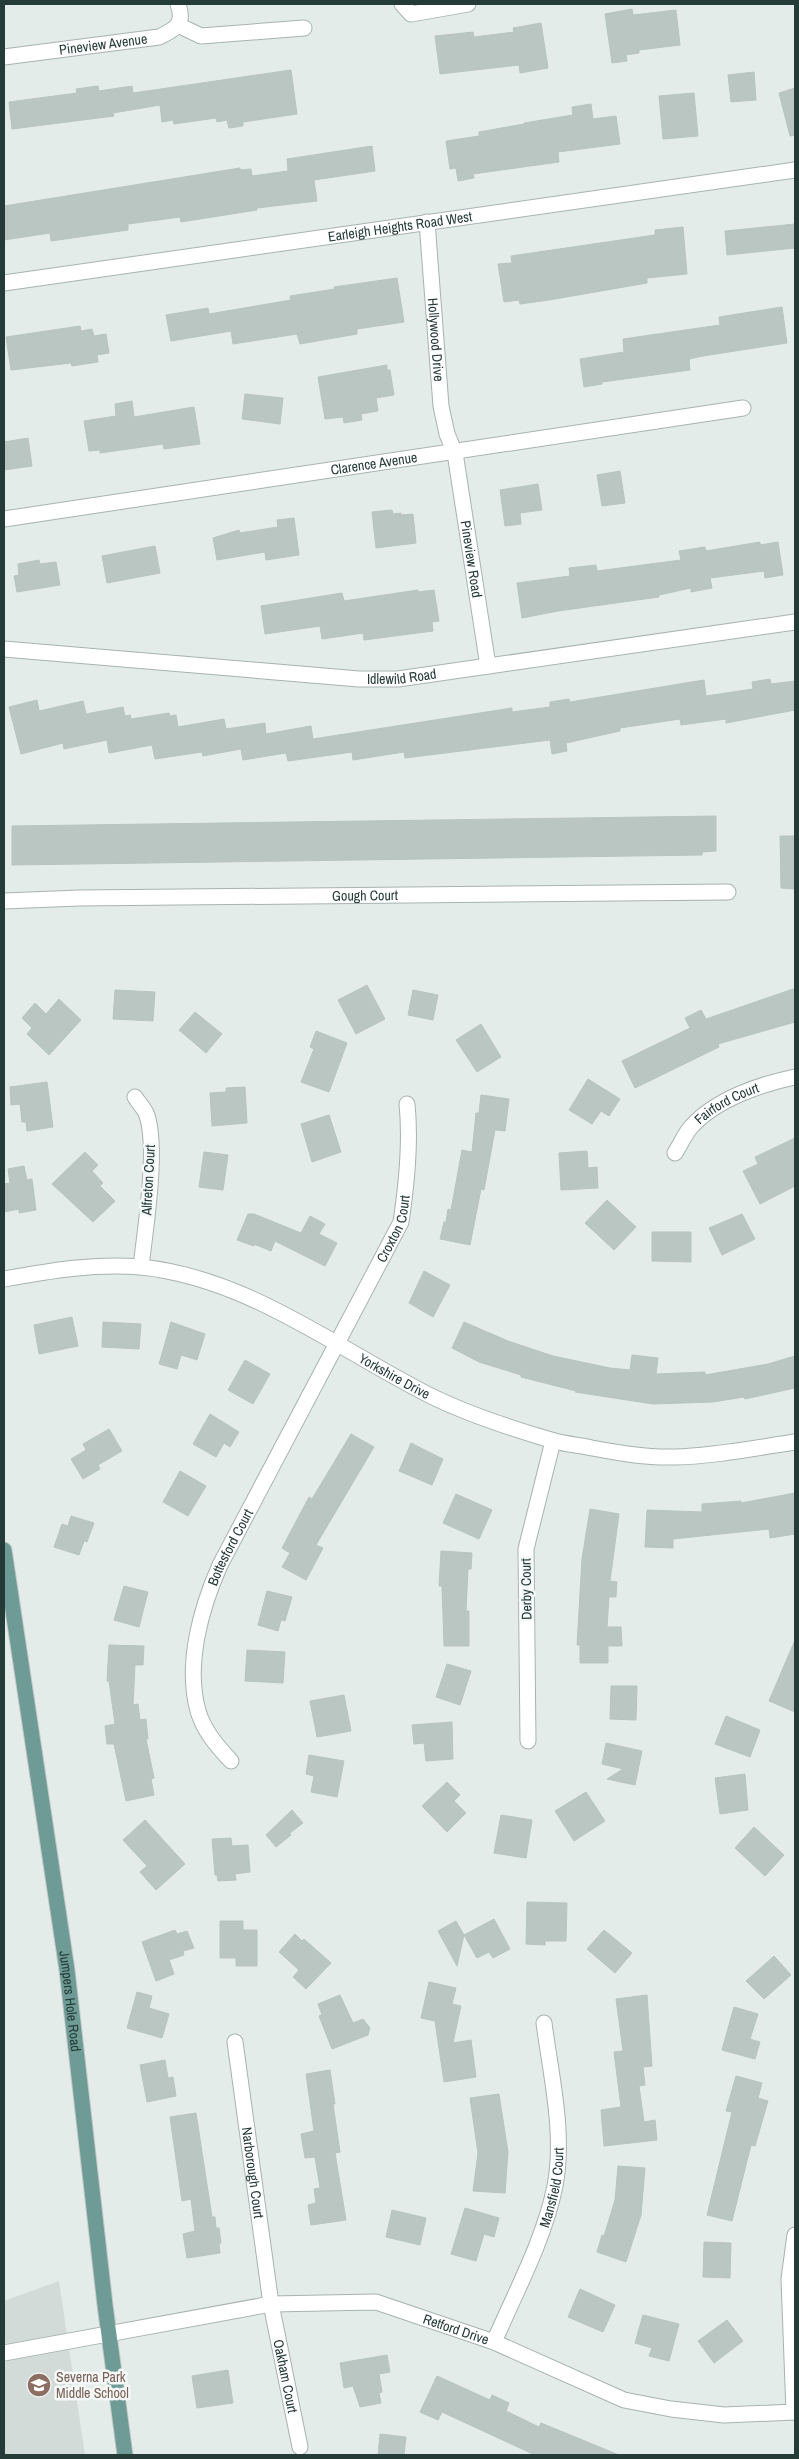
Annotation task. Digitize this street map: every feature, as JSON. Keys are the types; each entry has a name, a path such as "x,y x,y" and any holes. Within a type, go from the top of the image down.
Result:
{"main road":[{"name":"Jumpers Hole Road","path":"4,1550 67,1970 109,2334 125,2455"}],"street":[{"path":"178,4 181,15 178,25 201,36 304,28"},
{"path":"406,9 468,4"},
{"name":"Pineview Avenue","path":"4,57 159,38 178,25"},
{"name":"Earleigh Heights Road West","path":"4,283 795,170"},
{"name":"Hollywood Drive","path":"427,222 441,406 447,434 455,453"},
{"name":"Clarence Avenue","path":"4,519 455,453 743,408"},
{"name":"Pineview Road","path":"455,453 488,666"},
{"name":"Idlewild Road","path":"4,649 359,679 398,679 795,622"},
{"name":"Gough Court","path":"4,901 99,898 728,892"},
{"name":"Fairford Court","path":"675,1153 691,1128 706,1114 724,1103 762,1087 795,1077"},
{"name":"Alfreton Court","path":"135,1097 145,1112 150,1128 151,1156 141,1267"},
{"name":"Croxton Court","path":"338,1344 401,1222 408,1175 410,1129 407,1104"},
{"name":"Yorkshire Drive","path":"4,1279 56,1270 99,1266 141,1267 190,1276 237,1292 338,1344 430,1396 488,1419 553,1441 632,1455 673,1457 715,1454 795,1442"},
{"name":"Bottesford Court","path":"231,1762 212,1741 198,1712 196,1702 195,1660 205,1606 220,1565 338,1344"},
{"name":"Derby Court","path":"528,1741 526,1549 553,1441"},
{"name":"Mansfield Court","path":"494,2342 546,2222 555,2184 558,2138 544,2023"},
{"name":"Narborough Court","path":"235,2042 271,2304"},
{"path":"795,2235 789,2279 795,2412"},
{"name":"Retford Drive","path":"4,2353 271,2304 376,2302 494,2342 624,2400 671,2410 724,2415 795,2412"},
{"name":"Oakham Court","path":"271,2304 300,2448"}],"shaded area":[{"name":"Severna Park Middle School","path":"59,2281 85,2455 4,2455 4,2301"}],"building":[{"path":"632,9 633,15 676,10 680,45 639,50 639,53 626,55 627,61 612,63 605,14"},
{"path":"541,23 548,68 520,73 519,65 440,74 435,36 473,32 474,37 514,32 513,28"},
{"path":"291,70 297,114 243,122 243,126 229,128 227,120 217,122 216,118 174,124 173,120 162,122 160,105 113,113 114,116 12,129 9,102 77,93 76,89 98,86 99,91 132,86 133,93"},
{"path":"754,72 756,100 731,102 728,75"},
{"path":"795,88 795,135 790,136 779,93"},
{"path":"694,93 698,136 663,139 659,96"},
{"path":"591,104 593,119 616,116 620,144 558,152 559,162 473,174 474,178 458,181 456,168 450,169 446,141 479,136 479,132 573,115 572,107"},
{"path":"372,146 375,171 314,180 317,201 257,208 257,210 181,222 180,217 128,224 128,230 51,241 50,233 4,240 4,206 240,168 240,170 251,169 252,176 288,171 287,159"},
{"path":"795,224 795,248 727,255 725,231"},
{"path":"683,227 687,274 647,278 647,283 549,300 520,304 519,300 504,302 498,264 512,263 511,256 655,235 655,230"},
{"path":"397,278 404,322 357,329 357,334 300,344 297,334 233,344 231,331 171,341 166,315 208,308 209,314 291,300 290,296 335,289 334,287"},
{"path":"782,307 787,343 689,359 690,370 602,382 602,384 584,387 580,359 624,352 623,339 720,325 719,317"},
{"path":"80,326 81,331 92,329 94,336 106,334 109,353 97,355 98,362 72,366 71,363 11,370 6,337"},
{"path":"387,365 387,370 390,370 394,395 376,398 378,411 361,414 362,420 344,423 343,417 325,419 318,377"},
{"path":"245,394 283,398 280,424 242,419"},
{"path":"132,401 134,417 194,407 200,444 164,449 163,444 100,453 100,450 89,451 84,421 116,416 115,404"},
{"path":"28,438 32,466 4,470 4,442"},
{"path":"620,471 625,503 602,506 597,475"},
{"path":"538,484 542,510 520,513 521,524 505,526 500,490"},
{"path":"392,510 393,514 413,514 416,543 376,548 372,512"},
{"path":"294,518 299,555 266,560 265,552 217,560 213,538 239,530 240,533 278,527 277,520"},
{"path":"760,542 760,545 778,542 783,575 765,578 764,571 710,578 712,588 691,592 691,588 659,595 659,597 522,618 517,583 570,576 569,568 596,565 597,571 681,560 679,551 705,547 706,551"},
{"path":"155,546 160,573 107,583 102,556"},
{"path":"39,560 40,564 56,562 60,585 17,592 14,576 19,575 18,564"},
{"path":"418,590 418,592 434,590 439,621 432,622 433,631 364,640 363,633 322,639 320,626 265,634 261,606 342,593 344,601"},
{"path":"770,679 771,684 795,681 795,710 726,723 726,719 681,725 680,719 620,728 620,731 566,743 567,751 552,754 550,740 405,758 404,752 353,760 352,752 288,761 286,753 243,760 241,749 203,756 202,752 155,759 152,745 109,753 107,740 64,749 63,743 21,754 9,707 37,700 39,711 83,701 86,714 123,707 125,716 130,715 131,719 169,713 170,716 176,715 178,727 224,719 226,729 265,723 266,734 311,726 313,739 512,708 512,712 550,707 550,702 569,699 570,702 704,680 706,696 753,689 752,682"},
{"path":"716,816 716,851 702,852 702,855 12,865 12,826"},
{"path":"780,836 795,836 795,889 781,888"},
{"path":"367,985 385,1019 356,1034 338,1000"},
{"path":"793,989 795,991 795,1022 718,1044 719,1047 635,1088 622,1061 690,1028 685,1018 701,1010 706,1019"},
{"path":"115,990 155,992 153,1021 113,1019"},
{"path":"413,990 438,995 433,1020 408,1015"},
{"path":"59,999 81,1020 49,1055 27,1034 32,1028 22,1018 35,1003 46,1014"},
{"path":"195,1012 222,1034 206,1053 179,1030"},
{"path":"481,1024 501,1057 477,1072 456,1040"},
{"path":"316,1031 347,1043 329,1092 301,1082 314,1049 310,1047"},
{"path":"588,1079 620,1099 609,1116 601,1111 592,1124 569,1110"},
{"path":"47,1082 53,1127 27,1131 26,1122 22,1122 20,1104 11,1105 10,1087"},
{"path":"245,1087 247,1123 212,1126 210,1093 226,1092 226,1088"},
{"path":"481,1095 509,1099 505,1131 495,1130 484,1190 481,1189 470,1245 440,1239 448,1209 451,1210 462,1150 472,1152 476,1113 479,1113"},
{"path":"329,1115 341,1152 312,1162 301,1124"},
{"path":"795,1138 795,1186 760,1204 743,1171 758,1164 755,1157"},
{"path":"587,1151 588,1168 597,1167 598,1188 561,1190 559,1153"},
{"path":"85,1152 98,1165 92,1171 103,1183 100,1186 115,1201 93,1222 52,1184"},
{"path":"204,1152 228,1155 223,1190 199,1187"},
{"path":"24,1166 27,1180 32,1179 36,1210 19,1213 19,1209 4,1212 4,1184 10,1183 8,1169"},
{"path":"607,1200 636,1227 614,1250 585,1223"},
{"path":"248,1214 254,1214 301,1233 310,1216 325,1224 319,1234 337,1243 325,1266 275,1241 271,1251 254,1244 254,1246 237,1240"},
{"path":"742,1214 755,1239 722,1255 709,1228"},
{"path":"652,1232 691,1232 691,1262 652,1261"},
{"path":"424,1271 450,1285 433,1317 409,1303"},
{"path":"72,1317 78,1346 39,1354 34,1325"},
{"path":"103,1322 141,1324 139,1349 102,1347"},
{"path":"171,1322 205,1334 197,1360 181,1355 177,1369 159,1364"},
{"path":"464,1322 508,1341 553,1356 610,1368 630,1370 632,1355 658,1358 656,1374 705,1372 705,1375 768,1364 795,1356 795,1388 745,1399 744,1397 713,1402 653,1404 575,1392 521,1377 521,1375 479,1362 452,1348"},
{"path":"245,1360 270,1374 253,1404 228,1390"},
{"path":"210,1414 239,1432 230,1447 224,1443 216,1457 193,1444"},
{"path":"109,1429 122,1451 98,1465 100,1469 83,1479 71,1459 86,1450 83,1444"},
{"path":"351,1434 374,1447 316,1545 323,1548 306,1580 282,1567 290,1553 282,1548 309,1497 312,1499"},
{"path":"411,1443 443,1459 432,1485 399,1471"},
{"path":"180,1471 206,1486 188,1516 163,1502"},
{"path":"795,1493 795,1534 770,1538 769,1529 673,1539 673,1548 645,1547 647,1510 702,1512 702,1504 741,1501 741,1503"},
{"path":"456,1494 492,1510 479,1539 443,1523"},
{"path":"590,1509 619,1514 610,1581 617,1582 616,1597 609,1597 607,1627 621,1627 622,1646 608,1646 608,1663 580,1663 580,1645 577,1645 582,1559"},
{"path":"71,1516 94,1523 87,1542 84,1541 79,1555 54,1547 62,1524 68,1526"},
{"path":"441,1551 472,1553 471,1569 468,1569 466,1611 469,1611 469,1646 444,1646 442,1586 439,1586"},
{"path":"124,1586 148,1592 139,1627 114,1620"},
{"path":"267,1591 292,1597 285,1621 281,1620 278,1631 258,1625"},
{"path":"795,1640 795,1712 769,1701"},
{"path":"109,1645 144,1646 143,1665 135,1665 133,1705 138,1704 140,1720 146,1719 148,1739 146,1739 154,1778 151,1779 154,1795 126,1801 114,1744 107,1744 105,1726 115,1724 109,1681 107,1681"},
{"path":"247,1650 285,1652 283,1683 245,1681"},
{"path":"447,1664 471,1671 460,1705 436,1697"},
{"path":"611,1686 637,1686 636,1720 610,1719"},
{"path":"344,1695 351,1731 317,1737 310,1701"},
{"path":"726,1716 760,1730 750,1757 715,1744"},
{"path":"452,1722 453,1759 426,1761 424,1743 414,1744 412,1725"},
{"path":"606,1743 642,1751 635,1785 607,1779 623,1769 602,1764"},
{"path":"309,1755 344,1761 337,1797 311,1792 314,1776 306,1774"},
{"path":"745,1774 748,1810 720,1814 715,1778"},
{"path":"447,1782 460,1795 454,1801 466,1813 447,1832 422,1806"},
{"path":"586,1792 605,1821 574,1841 555,1811"},
{"path":"292,1810 303,1823 290,1833 285,1827 291,1835 276,1847 266,1835"},
{"path":"501,1815 532,1820 526,1858 494,1853"},
{"path":"145,1820 185,1864 156,1890 140,1872 147,1866 123,1840"},
{"path":"754,1827 784,1855 765,1876 735,1848"},
{"path":"231,1838 232,1846 248,1845 250,1872 235,1874 236,1880 218,1881 217,1875 215,1875 212,1839"},
{"path":"527,1902 567,1903 566,1941 545,1941 545,1945 526,1944"},
{"path":"494,1919 510,1949 493,1958 489,1952 477,1958 464,1935"},
{"path":"220,1921 243,1921 243,1930 257,1930 257,1966 236,1966 236,1958 220,1958"},
{"path":"456,1921 464,1935 457,1966 438,1931"},
{"path":"175,1930 177,1934 187,1931 194,1948 183,1951 184,1955 169,1960 174,1974 156,1981 142,1942"},
{"path":"604,1930 632,1953 615,1973 587,1949"},
{"path":"295,1934 302,1941 304,1939 331,1963 306,1989 293,1977 299,1970 279,1952"},
{"path":"774,1956 791,1975 764,1999 746,1981"},
{"path":"429,1982 456,1988 452,2004 461,2006 453,2043 471,2040 476,2077 444,2082 435,2021 421,2018"},
{"path":"137,1992 152,1996 149,2008 169,2014 162,2038 127,2028"},
{"path":"340,1995 353,2023 363,2019 370,2028 368,2035 332,2049 319,2016 322,2015 318,2004"},
{"path":"647,1995 652,2066 643,2067 645,2085 639,2086 644,2122 655,2120 657,2140 604,2146 601,2110 621,2107 614,2052 623,2051 616,1999"},
{"path":"734,2007 758,2014 750,2039 760,2042 755,2059 722,2050"},
{"path":"165,2060 168,2078 173,2077 176,2096 147,2102 140,2065"},
{"path":"330,2070 340,2152 335,2153 346,2220 311,2225 308,2205 316,2203 314,2189 320,2188 315,2157 305,2158 301,2134 314,2131 306,2074"},
{"path":"736,2076 762,2083 758,2098 768,2101 755,2146 751,2145 732,2221 707,2215 732,2112 726,2111"},
{"path":"499,2094 508,2152 505,2193 473,2191 478,2153 470,2098"},
{"path":"196,2113 212,2217 215,2217 216,2228 219,2228 221,2243 219,2244 220,2253 187,2258 183,2234 195,2231 191,2199 182,2201 170,2117"},
{"path":"618,2166 645,2168 641,2215 626,2262 597,2252 615,2200"},
{"path":"465,2208 499,2218 494,2237 484,2234 476,2261 451,2254"},
{"path":"392,2210 426,2218 420,2245 386,2237"},
{"path":"704,2242 731,2243 730,2278 703,2277"},
{"path":"580,2289 615,2305 603,2332 568,2317"},
{"path":"643,2315 679,2324 669,2361 649,2356 652,2348 635,2343"},
{"path":"727,2320 743,2341 714,2363 698,2341"},
{"path":"387,2355 390,2372 379,2374 382,2392 379,2393 381,2403 360,2407 353,2386 344,2388 340,2363"},
{"path":"228,2370 233,2403 197,2408 192,2376"},
{"path":"437,2376 490,2400 492,2395 509,2403 506,2411 539,2427 541,2423 619,2455 535,2455 442,2412 438,2420 420,2412"},
{"path":"380,2434 406,2437 404,2455 378,2455"}],"place":[{"name":"Severna Park Middle School","path":"39,2385"}]}
